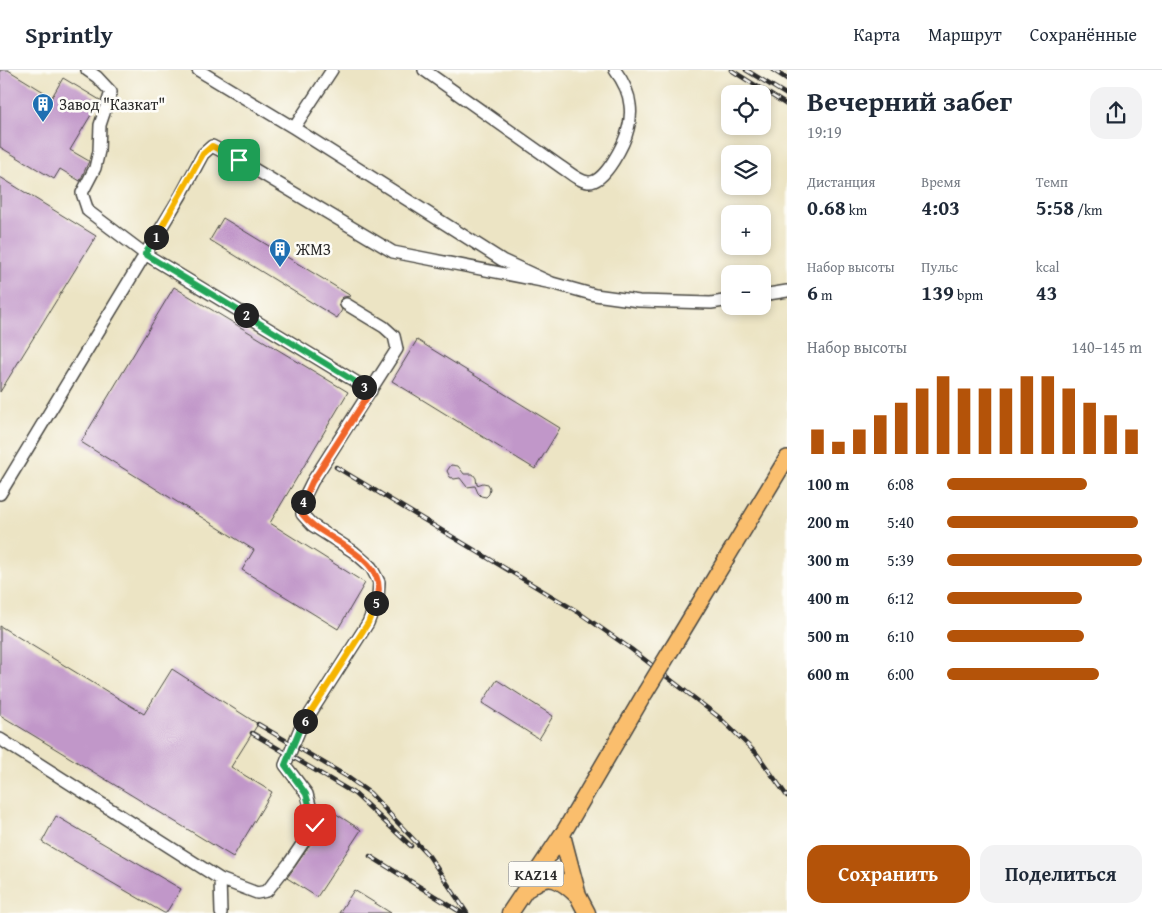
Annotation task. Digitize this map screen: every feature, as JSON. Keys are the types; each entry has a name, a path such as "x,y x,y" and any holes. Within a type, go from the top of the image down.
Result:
{"highway":[{"name":"KAZ14","path":"510,913 562,835"},
{"name":"KAZ14","path":"562,835 578,896 587,913"},
{"name":"KAZ14","path":"525,891 544,878 556,878 565,883 578,896"}],"main road":[{"path":"562,835 645,693 787,458"}],"street":[{"path":"87,70 97,77 111,92 100,125 96,168 82,193 88,211 145,254 371,391"},
{"path":"198,70 294,128 502,260 552,283"},
{"path":"294,128 332,70"},
{"path":"424,70 579,179 587,182 593,182 608,169 624,141 629,126 630,104 626,86 615,70"},
{"path":"0,494 203,154 212,146 239,160 393,252 552,283 594,295 639,301 711,303 721,301"},
{"path":"771,294 787,291"},
{"path":"0,739 220,879 257,893 267,891 290,862 315,825 306,794 285,765 299,731 368,623 378,598 379,582 371,567 354,552 312,525 302,514 303,500 312,482 397,349 394,336 384,327 346,304"},
{"path":"220,879 221,913"}],"building":[{"name":"Завод \"Казкат\"","path":"0,70 8,70 52,97 63,78 100,100 70,150 89,161 80,181 60,169 54,179 0,147"},
{"path":"0,177 96,236 0,392"},
{"name":"ЖМЗ","path":"223,218 351,296 343,297 340,300 339,304 342,310 337,318 210,240"},
{"path":"174,287 348,392 270,523 365,583 338,629 242,570 254,550 81,442"},
{"path":"417,340 560,428 535,469 392,381"},
{"path":"451,465 458,466 464,474 473,474 477,485 488,484 490,488 489,494 486,497 481,496 475,486 467,487 460,478 454,479 450,477 447,471"},
{"path":"0,626 144,714 172,669 258,724 231,767 272,792 233,857 0,715"},
{"path":"497,680 553,716 539,739 482,703"},
{"path":"330,810 361,830 317,897 287,878 321,829 322,822"},
{"path":"56,816 181,889 166,913 42,842"},
{"path":"354,890 391,913 339,913"}],"railway":[{"path":"731,70 787,105"},
{"path":"746,70 787,95"},
{"path":"773,70 787,79"},
{"path":"336,467 578,612 631,649 720,718 757,754 787,796"},
{"path":"258,724 346,776 370,793 429,856 467,913"},
{"path":"252,733 355,794 411,846"},
{"path":"370,856 462,913"}],"place":[{"name":"Завод \"Казкат\"","path":"43,123"},
{"name":"ЖМЗ","path":"280,268"}],"route":[{"path":"239,160 212,146 203,154 181,195 145,254 371,391 312,482 303,500 302,514 312,525 354,552 371,567 379,582 378,598 368,623 299,731 285,765 306,794 315,825"}]}
